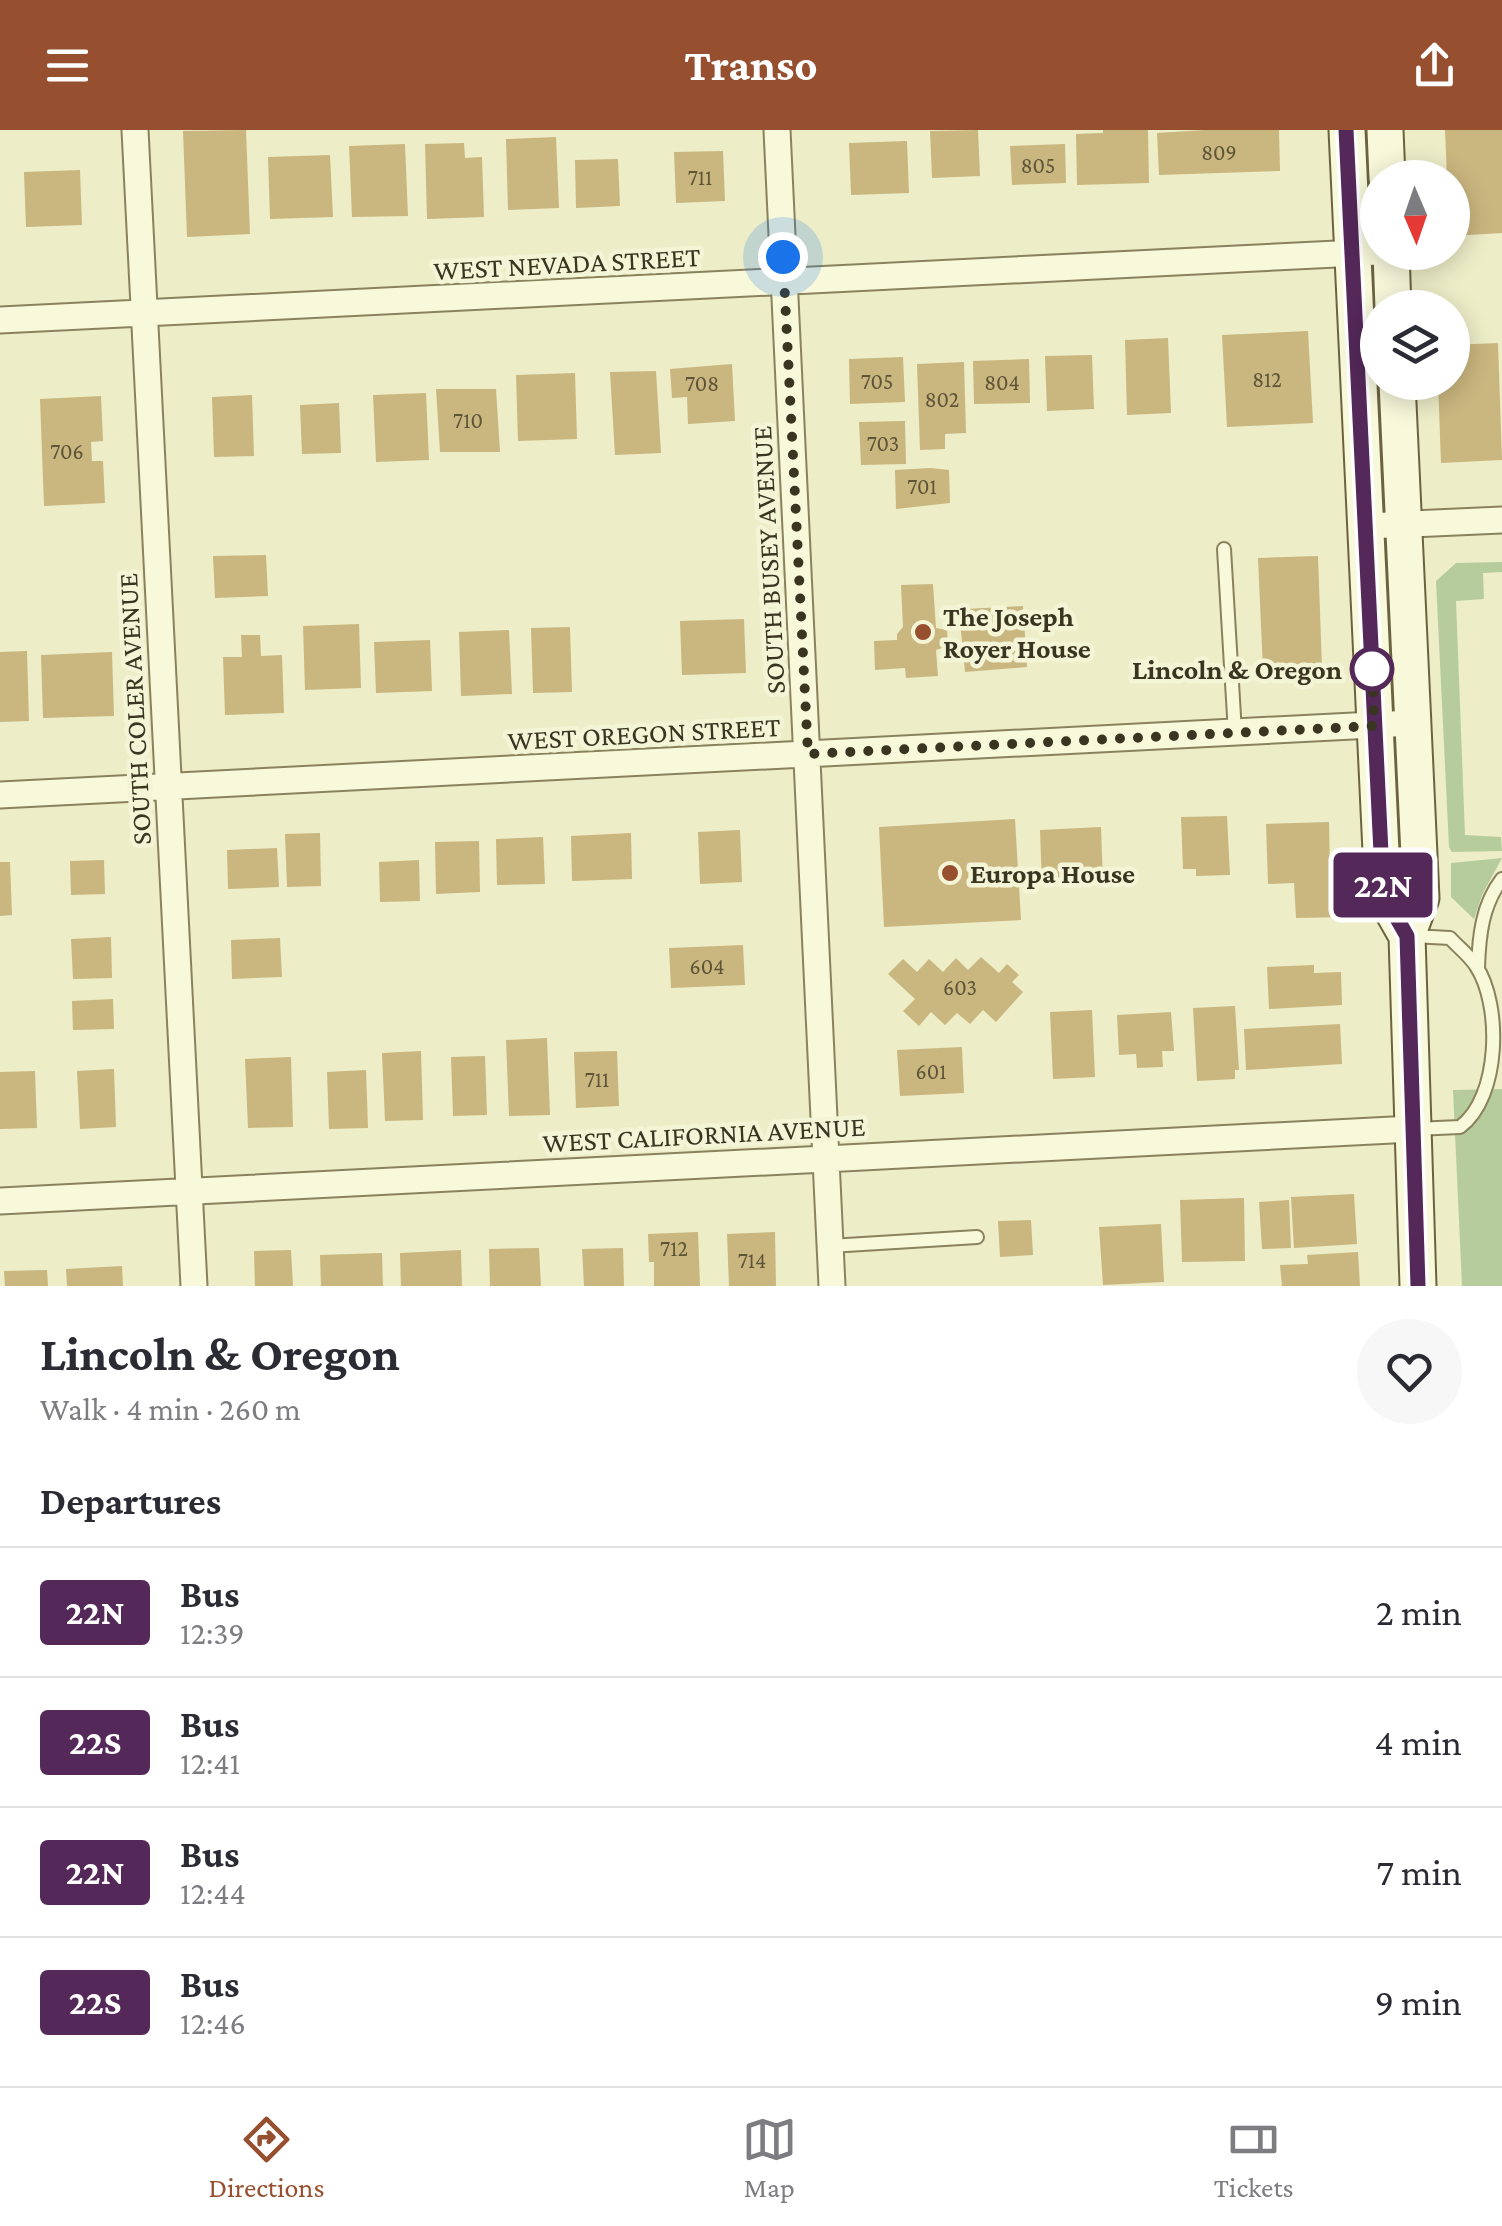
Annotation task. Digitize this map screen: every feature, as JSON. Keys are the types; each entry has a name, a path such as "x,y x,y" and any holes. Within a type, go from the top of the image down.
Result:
{"main road":[{"path":"1346,130 1360,226"},
{"path":"1385,130 1386,160"},
{"path":"1364,270 1366,526 1383,894 1407,936"},
{"path":"1398,400 1420,898 1407,936 1418,1286"}],"street":[{"name":"SOUTH COLER AVENUE","path":"135,130 194,1286"},
{"name":"SOUTH BUSEY AVENUE","path":"777,130 832,1286"},
{"name":"WEST NEVADA STREET","path":"0,320 1360,253"},
{"path":"1366,526 1502,520"},
{"name":"WEST OREGON STREET","path":"0,795 1412,723"},
{"name":"WEST CALIFORNIA AVENUE","path":"0,1201 1412,1129"}],"lane":[{"path":"1224,549 1235,733"},
{"path":"1412,1129 1460,1127 1479,1106 1488,1081 1494,1034 1478,968 1480,929 1493,891 1502,879"},
{"path":"1407,936 1450,938 1478,968"},
{"path":"830,1246 977,1237"}],"green space":[{"path":"1502,562 1502,572 1483,573 1484,599 1456,601 1465,835 1501,837 1502,851 1452,852 1436,581 1456,563"},
{"path":"1502,858 1474,919 1451,897 1451,863"},
{"path":"1502,1089 1502,1286 1462,1286 1453,1090"}],"building":[{"path":"246,130 250,234 187,237 183,131"},
{"path":"978,130 980,176 932,178 930,131"},
{"path":"1148,130 1149,183 1077,185 1076,134"},
{"path":"1279,130 1280,171 1159,175 1157,133"},
{"path":"1445,130 1502,130 1502,233 1470,235 1470,160 1446,160"},
{"path":"556,137 559,208 508,210 506,139"},
{"path":"907,141 909,193 851,195 849,143"},
{"path":"464,143 465,158 482,157 484,217 427,219 425,144"},
{"path":"405,144 408,216 352,217 349,146"},
{"path":"1065,144 1066,183 1012,185 1010,146"},
{"path":"723,151 725,201 676,203 674,152"},
{"path":"330,155 333,217 270,219 268,157"},
{"path":"618,159 620,206 576,208 575,160"},
{"path":"80,170 82,225 26,227 24,172"},
{"path":"1308,331 1313,423 1227,427 1222,335"},
{"path":"1168,338 1171,413 1127,415 1125,340"},
{"path":"1498,343 1502,460 1441,463 1439,400 1470,400 1470,344"},
{"path":"1092,355 1094,409 1047,411 1045,356"},
{"path":"903,357 905,402 850,404 849,359"},
{"path":"1029,359 1030,403 974,404 973,361"},
{"path":"964,362 966,433 945,434 945,449 920,450 917,364"},
{"path":"732,364 735,421 688,424 687,397 672,398 670,369"},
{"path":"656,371 661,453 615,455 610,372"},
{"path":"575,373 577,439 518,441 516,375"},
{"path":"436,389 496,389 500,452 440,452"},
{"path":"426,393 429,460 376,462 373,395"},
{"path":"252,395 254,456 214,457 212,397"},
{"path":"101,396 103,441 91,442 92,461 103,461 105,503 44,506 40,399"},
{"path":"339,403 341,453 302,454 300,405"},
{"path":"905,421 906,464 861,465 859,422"},
{"path":"895,470 949,470 950,503 896,509"},
{"path":"266,555 268,596 215,598 213,556"},
{"path":"1318,556 1322,668 1263,670 1258,558"},
{"name":"The Joseph Royer House","path":"933,584 936,628 947,630 948,646 936,650 938,676 906,678 905,668 875,670 874,641 897,640 903,627 901,585"},
{"path":"1023,606 1027,667 965,672 960,621 966,621 965,609"},
{"path":"744,619 746,673 682,675 680,621"},
{"path":"359,624 361,688 305,690 303,626"},
{"path":"570,627 572,692 533,693 531,628"},
{"path":"509,630 512,694 461,696 459,632"},
{"path":"241,635 260,635 261,656 282,655 284,713 225,715 223,657 242,657"},
{"path":"430,640 432,691 376,693 374,642"},
{"path":"27,651 29,721 0,722 0,652"},
{"path":"112,652 114,716 43,718 41,655"},
{"path":"1227,816 1230,875 1196,876 1196,869 1183,869 1181,817"},
{"name":"Europa House","path":"1015,819 1021,920 884,927 879,827"},
{"path":"1329,822 1330,875 1345,875 1346,917 1296,918 1294,883 1268,884 1266,824"},
{"path":"1101,827 1103,883 1042,886 1040,830"},
{"path":"740,830 742,882 700,884 698,832"},
{"path":"320,833 321,886 287,887 285,834"},
{"path":"631,833 632,879 572,881 571,836"},
{"path":"543,837 545,884 497,885 496,839"},
{"path":"479,841 480,892 436,894 435,842"},
{"path":"277,848 279,887 228,889 227,850"},
{"path":"104,860 105,894 71,895 70,861"},
{"path":"419,860 420,901 380,902 379,862"},
{"path":"0,862 10,862 12,915 0,916"},
{"path":"111,937 112,978 73,979 71,939"},
{"path":"280,938 282,977 232,979 231,940"},
{"path":"743,945 745,985 671,988 669,948"},
{"name":"Europa House","path":"981,957 999,973 1007,964 1019,975 1012,982 1023,992 996,1022 983,1010 970,1024 957,1013 945,1025 931,1012 919,1026 903,1011 915,999 888,974 903,959 917,972 929,959 943,972 956,958 968,970"},
{"path":"1314,965 1314,973 1341,972 1342,1005 1269,1009 1267,967"},
{"path":"113,999 114,1029 73,1030 72,1001"},
{"path":"1235,1006 1239,1070 1235,1070 1235,1079 1197,1081 1193,1008"},
{"path":"1092,1010 1095,1077 1053,1079 1050,1012"},
{"path":"1171,1012 1174,1051 1162,1051 1163,1067 1137,1068 1136,1054 1119,1055 1117,1015"},
{"path":"1340,1024 1342,1064 1246,1070 1244,1029"},
{"path":"547,1038 550,1115 509,1116 506,1040"},
{"path":"962,1047 964,1093 900,1096 897,1050"},
{"path":"421,1051 423,1120 385,1121 382,1053"},
{"path":"617,1051 619,1106 576,1108 574,1052"},
{"path":"485,1056 487,1115 453,1116 451,1057"},
{"path":"291,1057 293,1127 248,1128 245,1059"},
{"path":"114,1069 116,1127 80,1129 77,1071"},
{"path":"366,1070 368,1128 329,1129 327,1072"},
{"path":"35,1071 37,1128 0,1129 0,1072"},
{"path":"1354,1194 1357,1244 1294,1248 1291,1197"},
{"path":"1244,1198 1245,1261 1182,1262 1180,1200"},
{"path":"1289,1200 1291,1248 1262,1249 1259,1202"},
{"path":"1031,1220 1033,1255 1000,1257 998,1221"},
{"path":"1161,1224 1164,1282 1103,1285 1099,1227"},
{"path":"698,1232 700,1286 654,1286 648,1234"},
{"path":"775,1232 776,1286 729,1286 727,1234"},
{"path":"539,1248 541,1286 490,1286 489,1249"},
{"path":"623,1248 624,1286 584,1286 582,1249"},
{"path":"291,1250 293,1286 255,1286 254,1251"},
{"path":"461,1250 462,1286 401,1286 400,1253"},
{"path":"1358,1252 1360,1286 1282,1286 1280,1265 1308,1264 1307,1255"},
{"path":"382,1253 383,1286 321,1286 320,1255"},
{"path":"122,1266 123,1286 67,1286 66,1269"},
{"path":"47,1270 48,1286 5,1286 4,1271"}],"bus line":[{"name":"22N","path":"1346,130 1383,894 1407,936 1418,1286"}],"place":[{"name":"The Joseph Royer House","path":"923,632"},
{"name":"Lincoln & Oregon","path":"1372,669"},
{"name":"Europa House","path":"950,873"}],"route":[{"path":"783,257 808,754 1374,726 1372,659 1372,669"}]}
